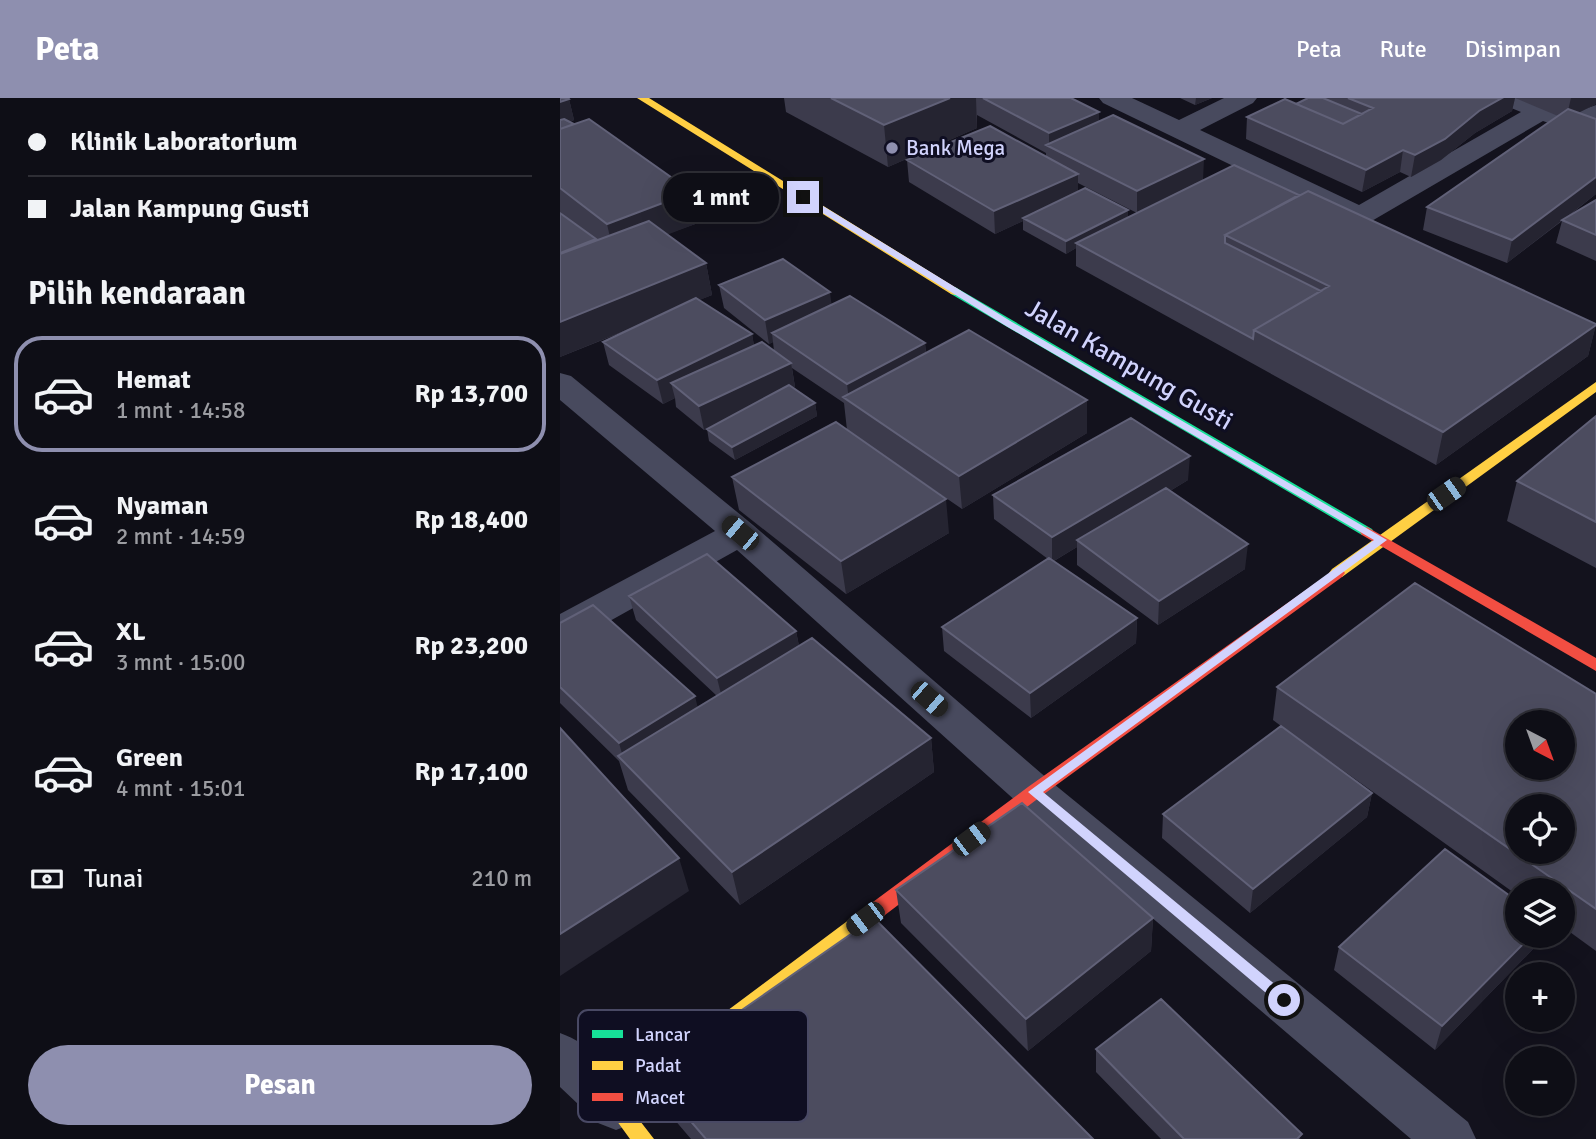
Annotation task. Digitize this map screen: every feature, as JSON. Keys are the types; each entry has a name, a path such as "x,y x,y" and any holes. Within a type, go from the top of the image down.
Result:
{"street":[{"name":"Jalan Kampung Gusti","path":"642,98 1009,324 1596,665"},
{"path":"1112,98 1372,222 1540,112"},
{"path":"1180,130 1244,98"},
{"path":"1508,98 1571,122 1596,113"},
{"path":"560,383 740,533 1034,792 1450,1139"},
{"path":"760,1010 1034,792 1596,386"},
{"path":"560,631 740,533"},
{"path":"560,1055 578,1067"}],"building":[{"path":"831,98 950,98 884,125"},
{"path":"983,98 1071,98 1099,112 1049,133"},
{"path":"1308,98 1323,98 1362,114 1343,124 1296,104"},
{"path":"1348,98 1502,98 1479,111 1445,139 1415,155 1403,150 1366,170 1247,117 1285,99 1343,124 1373,108"},
{"path":"1568,109 1596,119 1596,177 1512,240 1427,207"},
{"path":"1113,115 1204,159 1137,191 1046,145"},
{"path":"589,119 692,192 607,224 560,188 560,129"},
{"path":"560,120 574,124 560,129"},
{"path":"990,126 1078,174 994,211 907,160"},
{"path":"1234,165 1299,195 1225,235 1225,243 1321,291 1254,330 1253,339 1076,243"},
{"path":"1085,188 1128,210 1066,241 1023,218"},
{"path":"1308,191 1596,325 1443,432 1254,330 1329,286 1225,235"},
{"path":"1596,200 1596,235 1562,220"},
{"path":"560,213 596,239 560,253"},
{"path":"649,221 706,263 560,322 560,254"},
{"path":"783,259 830,292 765,320 719,285"},
{"path":"850,296 925,343 847,384 772,333"},
{"path":"696,298 752,334 657,380 603,342"},
{"path":"969,330 1087,400 959,476 843,397"},
{"path":"762,342 791,363 699,406 671,383"},
{"path":"789,385 815,403 732,447 707,429"},
{"path":"1596,416 1596,522 1517,481"},
{"path":"1131,418 1190,456 1052,537 993,495"},
{"path":"836,422 946,499 841,561 732,477"},
{"path":"1166,488 1248,544 1159,601 1077,540"},
{"path":"707,554 796,631 717,678 629,596"},
{"path":"1049,558 1137,618 1030,693 942,627"},
{"path":"1415,583 1596,694 1596,909 1575,894 1575,878 1551,878 1531,864 1575,864 1575,794 1505,794 1505,846 1277,687"},
{"path":"593,605 695,696 619,743 560,687 560,623"},
{"path":"812,638 931,738 732,872 618,756"},
{"path":"1281,726 1372,793 1253,889 1163,814"},
{"path":"560,728 679,858 560,934"},
{"path":"1022,803 1153,918 1026,1019 896,890"},
{"path":"1445,849 1505,892 1505,948 1519,948 1442,1026 1339,947"},
{"path":"874,918 1093,1139 706,1139 691,1122 808,1122 808,1010 742,1010"},
{"path":"1161,999 1302,1134 1297,1139 1184,1139 1096,1049"}],"traffic: fast":[{"path":"955,291 1367,532"}],"traffic: slow":[{"path":"642,98 955,291"},
{"path":"1337,573 1596,386"},
{"path":"744,1010 857,925"},
{"path":"629,1122 643,1139"}],"traffic: jam":[{"path":"1367,532 1596,665"},
{"path":"857,925 1034,792 1337,573"}],"place":[{"name":"Bank Mega","path":"892,148"}],"route":[{"path":"803,197 1009,324 1381,540 1034,792 1284,1000"}]}
